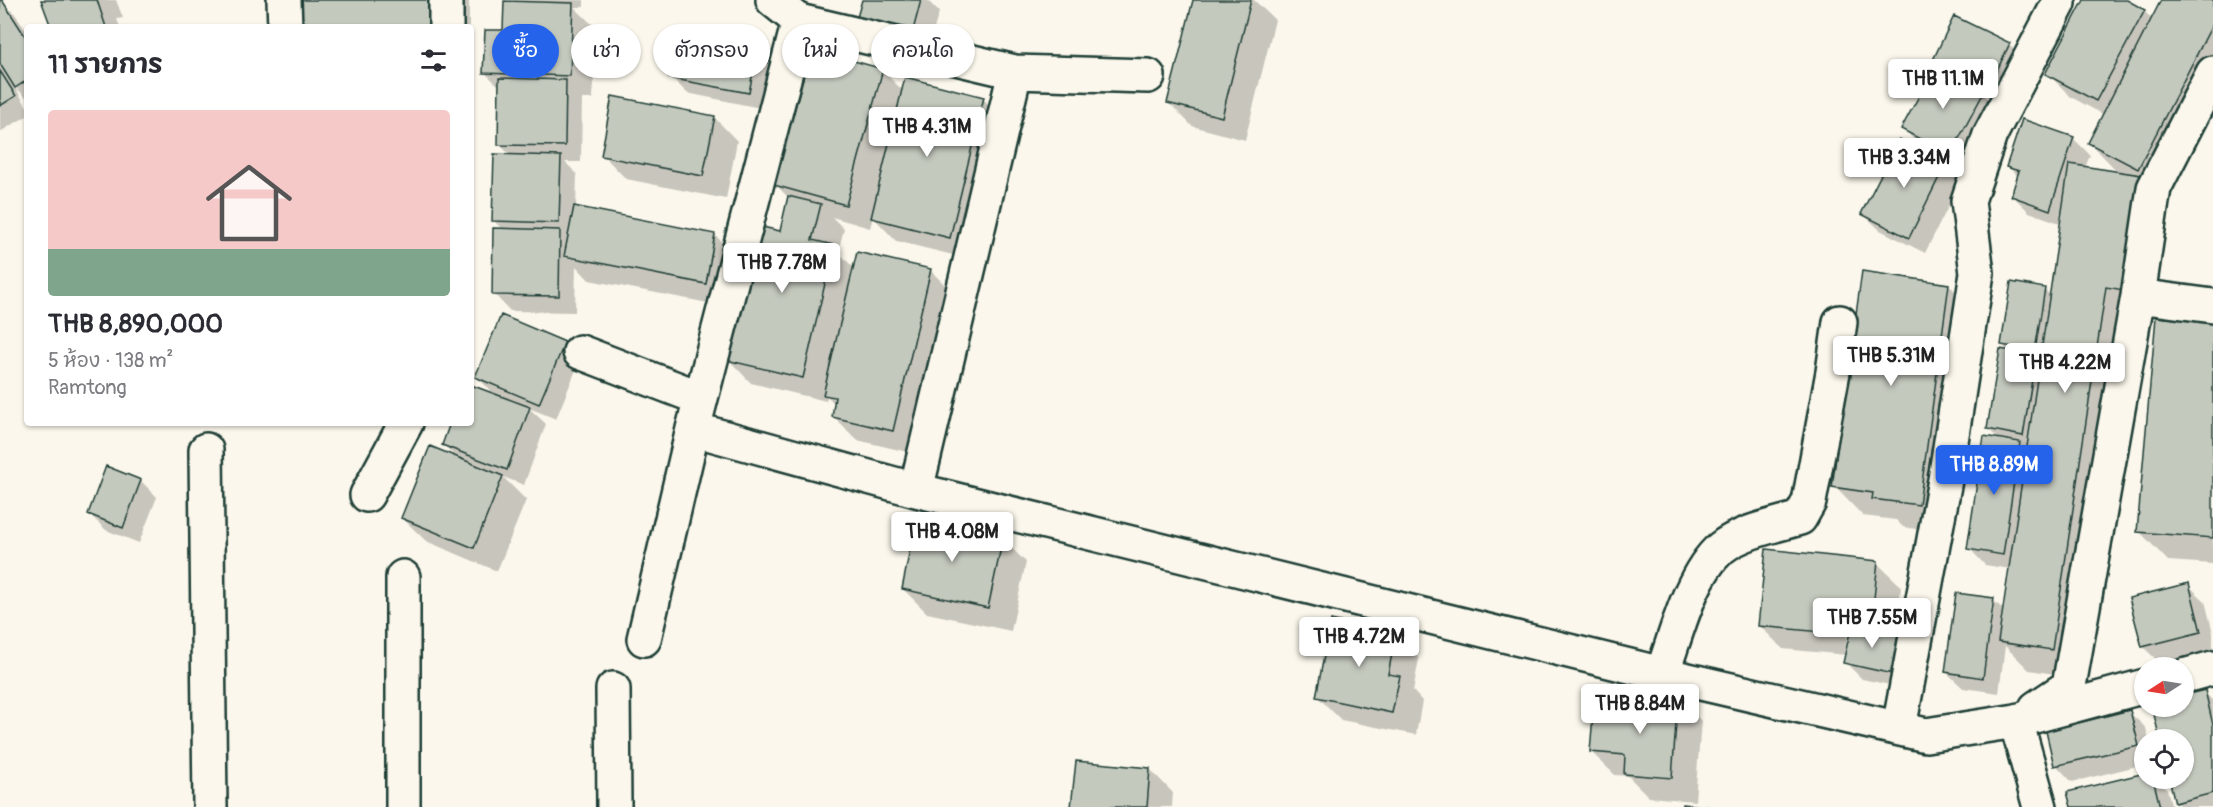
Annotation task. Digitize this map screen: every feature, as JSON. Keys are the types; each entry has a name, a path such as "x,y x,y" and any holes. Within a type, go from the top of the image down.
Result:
{"street":[{"path":"284,0 285,24"},
{"path":"446,0 446,24"},
{"path":"773,0 799,21 1014,72 1148,76"},
{"path":"1899,728 1945,480 1977,273 1968,201 1990,135 2059,3"},
{"path":"644,639 700,398 799,21"},
{"path":"916,490 1014,72"},
{"path":"2016,720 2069,686 2138,296 2154,188 2213,73"},
{"path":"2138,296 2213,306"},
{"path":"1662,674 1694,586 1711,559 1722,547 1737,539 1800,518 1804,513 1809,502 1832,383 1840,322"},
{"path":"580,352 700,398"},
{"path":"368,495 399,426"},
{"path":"693,429 916,490 1662,674 1926,735 2016,720 2134,689"},
{"path":"206,450 210,807"},
{"path":"403,577 403,807"},
{"path":"2194,673 2213,668"},
{"path":"613,689 614,807"},
{"path":"2016,720 2040,807"}],"building":[{"path":"0,0 2,0 24,34 24,82 15,88 0,64"},
{"path":"41,0 97,0 105,24 50,24"},
{"path":"298,0 440,0 440,24 298,24"},
{"path":"862,0 921,0 915,24 871,26 856,21"},
{"path":"1193,0 1251,0 1222,117 1167,103"},
{"path":"2084,0 2127,0 2145,10 2096,101 2045,74"},
{"path":"2161,0 2213,0 2213,23 2138,169 2088,143"},
{"path":"504,1 573,3 570,76 559,76 559,24 503,24"},
{"path":"1954,16 2010,43 1989,87 1933,60"},
{"path":"485,30 492,30 492,73 483,73"},
{"path":"859,62 871,66 871,78 881,78 846,205 774,185 803,78 859,78"},
{"path":"1936,65 1984,92 1950,155 1901,129"},
{"path":"0,71 16,96 0,106"},
{"path":"499,78 566,80 565,146 498,145"},
{"path":"669,78 752,78 749,93"},
{"path":"905,78 984,97 950,238 871,218"},
{"path":"612,96 715,116 703,176 601,156"},
{"path":"2022,119 2074,137 2050,210 2011,196 2019,171 2006,167"},
{"path":"1899,139 1946,163 1909,238 1861,214"},
{"path":"494,154 561,156 559,223 492,221"},
{"path":"2069,164 2141,175 2124,290 2106,287 2052,650 1998,642"},
{"path":"788,196 821,204 812,240 834,245 803,378 726,360 758,226 780,231"},
{"path":"574,206 715,234 706,284 564,256"},
{"path":"493,228 560,230 559,296 492,295"},
{"path":"857,252 931,269 893,431 832,417 835,397 823,395"},
{"path":"1862,271 1949,284 1919,505 1872,499 1873,493 1832,487"},
{"path":"2011,282 2045,288 2035,351 2001,345"},
{"path":"501,315 565,342 539,404 475,377"},
{"path":"2156,317 2213,322 2213,538 2137,532"},
{"path":"2000,349 2036,355 2023,436 1987,429"},
{"path":"474,386 530,407 507,470 442,445 449,426 474,426"},
{"path":"1984,436 2020,442 2003,555 1967,549"},
{"path":"430,446 503,476 474,548 401,518"},
{"path":"106,466 141,480 123,528 88,514"},
{"path":"916,519 1003,538 988,608 902,589"},
{"path":"1766,549 1878,561 1872,617 1824,612 1822,632 1758,626"},
{"path":"2189,583 2201,632 2142,647 2129,598"},
{"path":"1956,593 1994,598 1983,678 1945,672"},
{"path":"1331,620 1396,634 1388,674 1400,676 1392,713 1316,697"},
{"path":"1852,623 1901,634 1893,674 1843,663"},
{"path":"2205,690 2213,725 2213,793 2175,803 2172,789 2194,789 2194,729 2157,729 2155,717 2194,717 2194,693"},
{"path":"1628,692 1678,696 1672,778 1624,774 1625,755 1590,752 1593,715 1626,718"},
{"path":"2130,710 2135,729 2134,747 2054,766 2046,731"},
{"path":"1076,761 1150,768 1147,807 1071,807"},
{"path":"2134,776 2134,789 2156,789 2160,807 2071,807 2067,792"},
{"path":"1683,804 1711,807 1683,807"}]}
